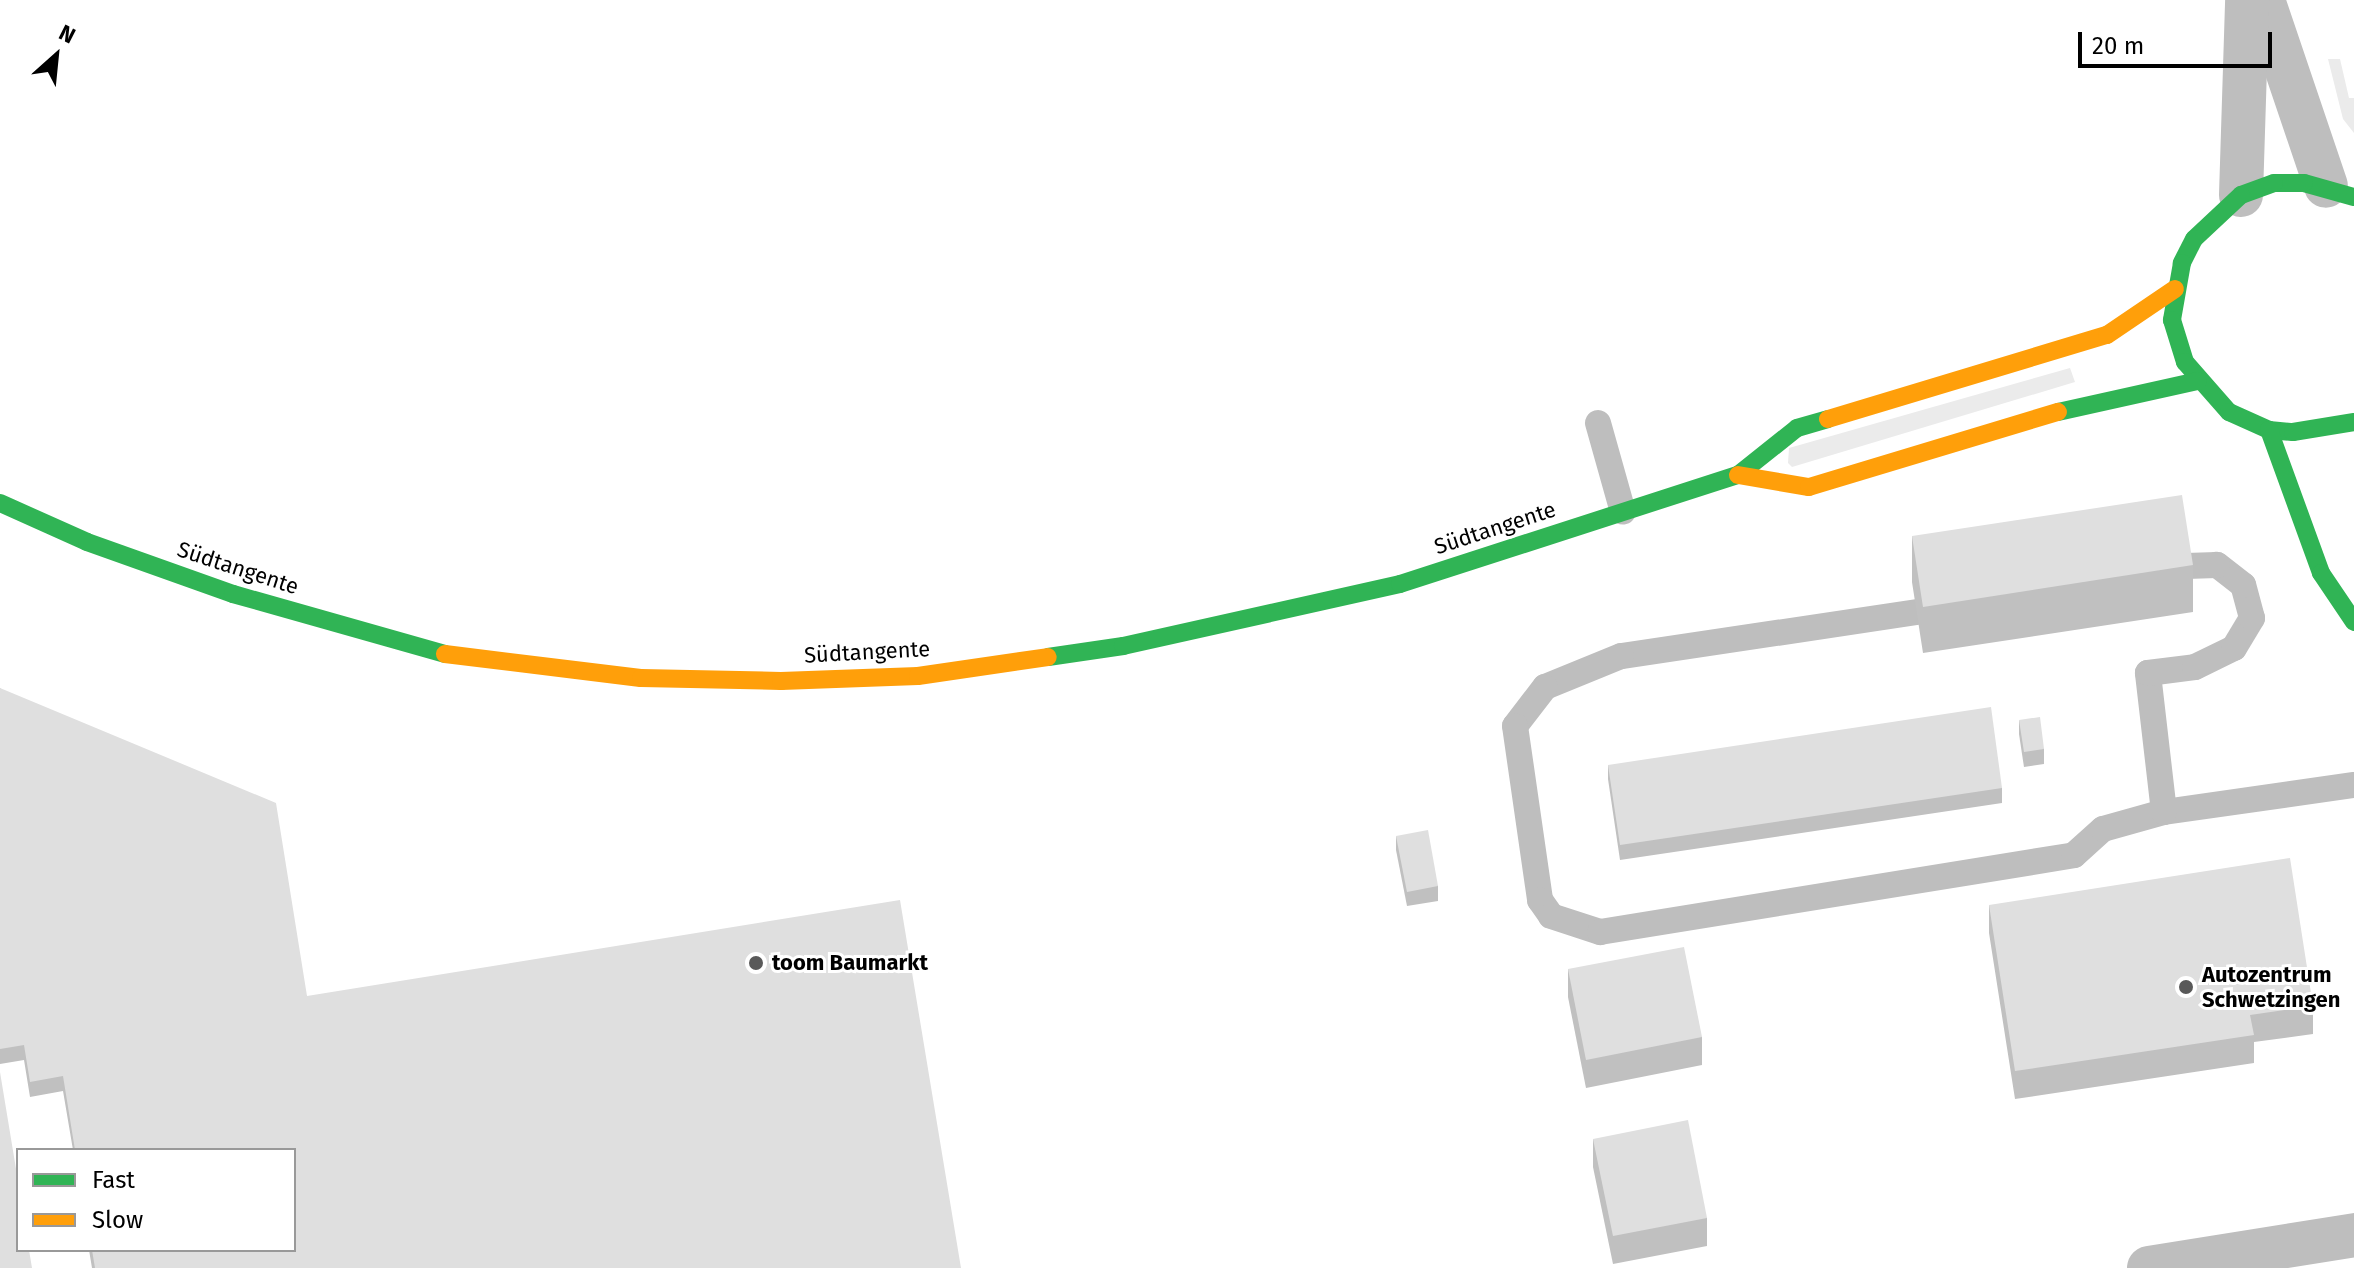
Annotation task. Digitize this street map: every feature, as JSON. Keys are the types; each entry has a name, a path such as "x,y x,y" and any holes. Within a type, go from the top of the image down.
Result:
{"main road":[{"path":"2340,191 2274,183 2241,195 2194,239 2175,289 2172,320 2177,344 2198,381 2229,412 2269,430 2293,432 2354,422"},
{"name":"Südtangente","path":"0,503 87,542 233,594 439,653 641,678 781,681 918,676 1123,646 1400,584 1738,475 1797,428 2107,335 2175,289"},
{"name":"Südtangente","path":"1738,475 1809,487 2085,404 2198,381"},
{"path":"2269,430 2321,573 2354,622"}],"street":[{"path":"2241,195 2247,0"},
{"path":"2263,0 2340,191"},
{"path":"2149,1268 2354,1235"}],"lane":[{"path":"1598,423 1623,512"},
{"path":"2164,812 2148,673 2195,667 2234,648 2252,618 2243,585 2217,565 2186,566"},
{"path":"1917,612 1621,656 1545,687 1515,726 1540,900 1551,916 1600,932 2074,855 2103,829 2164,812 2354,785"}],"shaded area":[{"path":"2328,59 2340,59 2349,98 2354,98 2354,133 2343,119"},
{"path":"2070,368 2075,382 1792,467 1788,463 1789,448"}],"building":[{"path":"2182,495 2193,565 1923,607 1912,536"},
{"name":"toom Baumarkt","path":"0,688 276,803 307,996 900,900 961,1268 95,1268 92,1252 296,1252 296,1148 75,1148 63,1076 30,1082 24,1045 0,1049"},
{"path":"1991,707 2002,788 1620,845 1608,765"},
{"path":"2040,717 2044,749 2024,752 2019,720"},
{"path":"1428,830 1438,886 1407,892 1396,836"},
{"path":"2290,858 2313,1006 2250,1015 2254,1035 2015,1071 1989,905"},
{"path":"1684,947 1702,1037 1586,1060 1568,969"},
{"path":"0,1072 16,1169 16,1252 29,1252 32,1268 0,1268"},
{"path":"1688,1120 1707,1218 1613,1236 1593,1139"}],"traffic: fast":[{"path":"2354,197 2304,183 2274,183 2241,195 2194,239 2182,263 2172,320 2185,362 2229,412 2269,430 2293,432 2354,422"},
{"path":"2058,412 2198,381"},
{"path":"1048,657 1123,646 1400,584 1738,475 1797,428 1828,419"},
{"path":"2269,430 2321,573 2354,622"},
{"path":"0,503 87,542 233,594 445,654"}],"traffic: slow":[{"path":"1828,419 2107,335 2175,289"},
{"path":"1738,475 1809,487 2058,412"},
{"path":"445,654 641,678 781,681 918,676 1048,657"}],"place":[{"name":"toom Baumarkt","path":"756,963"},
{"name":"Autozentrum Schwetzingen","path":"2186,987"}]}
